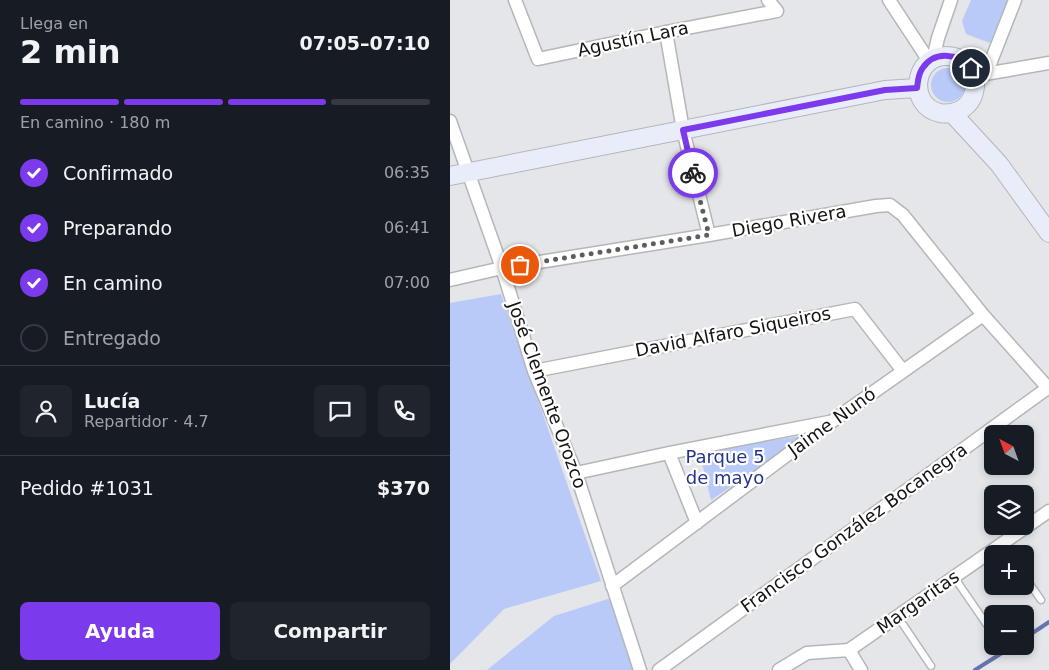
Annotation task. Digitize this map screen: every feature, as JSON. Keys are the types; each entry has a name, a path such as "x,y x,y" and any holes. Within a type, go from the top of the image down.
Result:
{"main road":[{"path":"941,56 954,56 965,62 980,75 971,100 963,109 952,114 940,113 929,108 921,99 917,88 918,78 922,69 931,60 941,56"},
{"path":"450,176 885,90 917,88"},
{"path":"952,114 999,164 1049,233"}],"street":[{"name":"Agustín Lara","path":"515,0 538,59 777,10 768,0"},
{"path":"889,0 931,60"},
{"path":"931,60 951,0"},
{"path":"980,75 1015,0"},
{"path":"666,32 683,130 709,235"},
{"path":"980,75 1049,63"},
{"name":"José Clemente Orozco","path":"450,121 502,268 534,371 576,474 640,670"},
{"name":"Diego Rivera","path":"450,280 502,268 890,205 903,215 983,315 1048,388"},
{"name":"David Alfaro Siqueiros","path":"534,371 855,309 903,371"},
{"name":"Jaime Nunó","path":"612,586 831,422 983,315"},
{"name":"Francisco González Bocanegra","path":"659,670 1048,388"},
{"path":"576,474 669,453 831,422"},
{"path":"669,453 697,523"},
{"name":"Margaritas","path":"1010,545 1049,512"},
{"name":"Margaritas","path":"849,650 954,577 984,561"},
{"path":"779,670 807,653 849,650 861,670"}],"lane":[{"path":"954,577 984,621"},
{"path":"1034,590 1041,600"},
{"path":"898,616 931,666"}],"green space":[{"path":"971,0 1012,0 997,36 990,43 966,34 962,21"},
{"path":"948,68 960,73 965,85 960,97 948,102 936,97 931,85 936,73"},
{"path":"501,294 601,581 504,609 450,664 450,303"},
{"name":"Parque 5 de mayo","path":"808,435 711,500 699,451"},
{"path":"611,598 634,670 487,670 554,616"}],"waterway":[{"path":"1034,632 1049,622"},
{"path":"975,670 999,655"}],"way so far":[{"path":"520,265 709,235 693,173"}],"route":[{"path":"693,173 683,130 885,90 917,88 918,78 922,69 929,61 941,56 954,56 971,68"}]}
